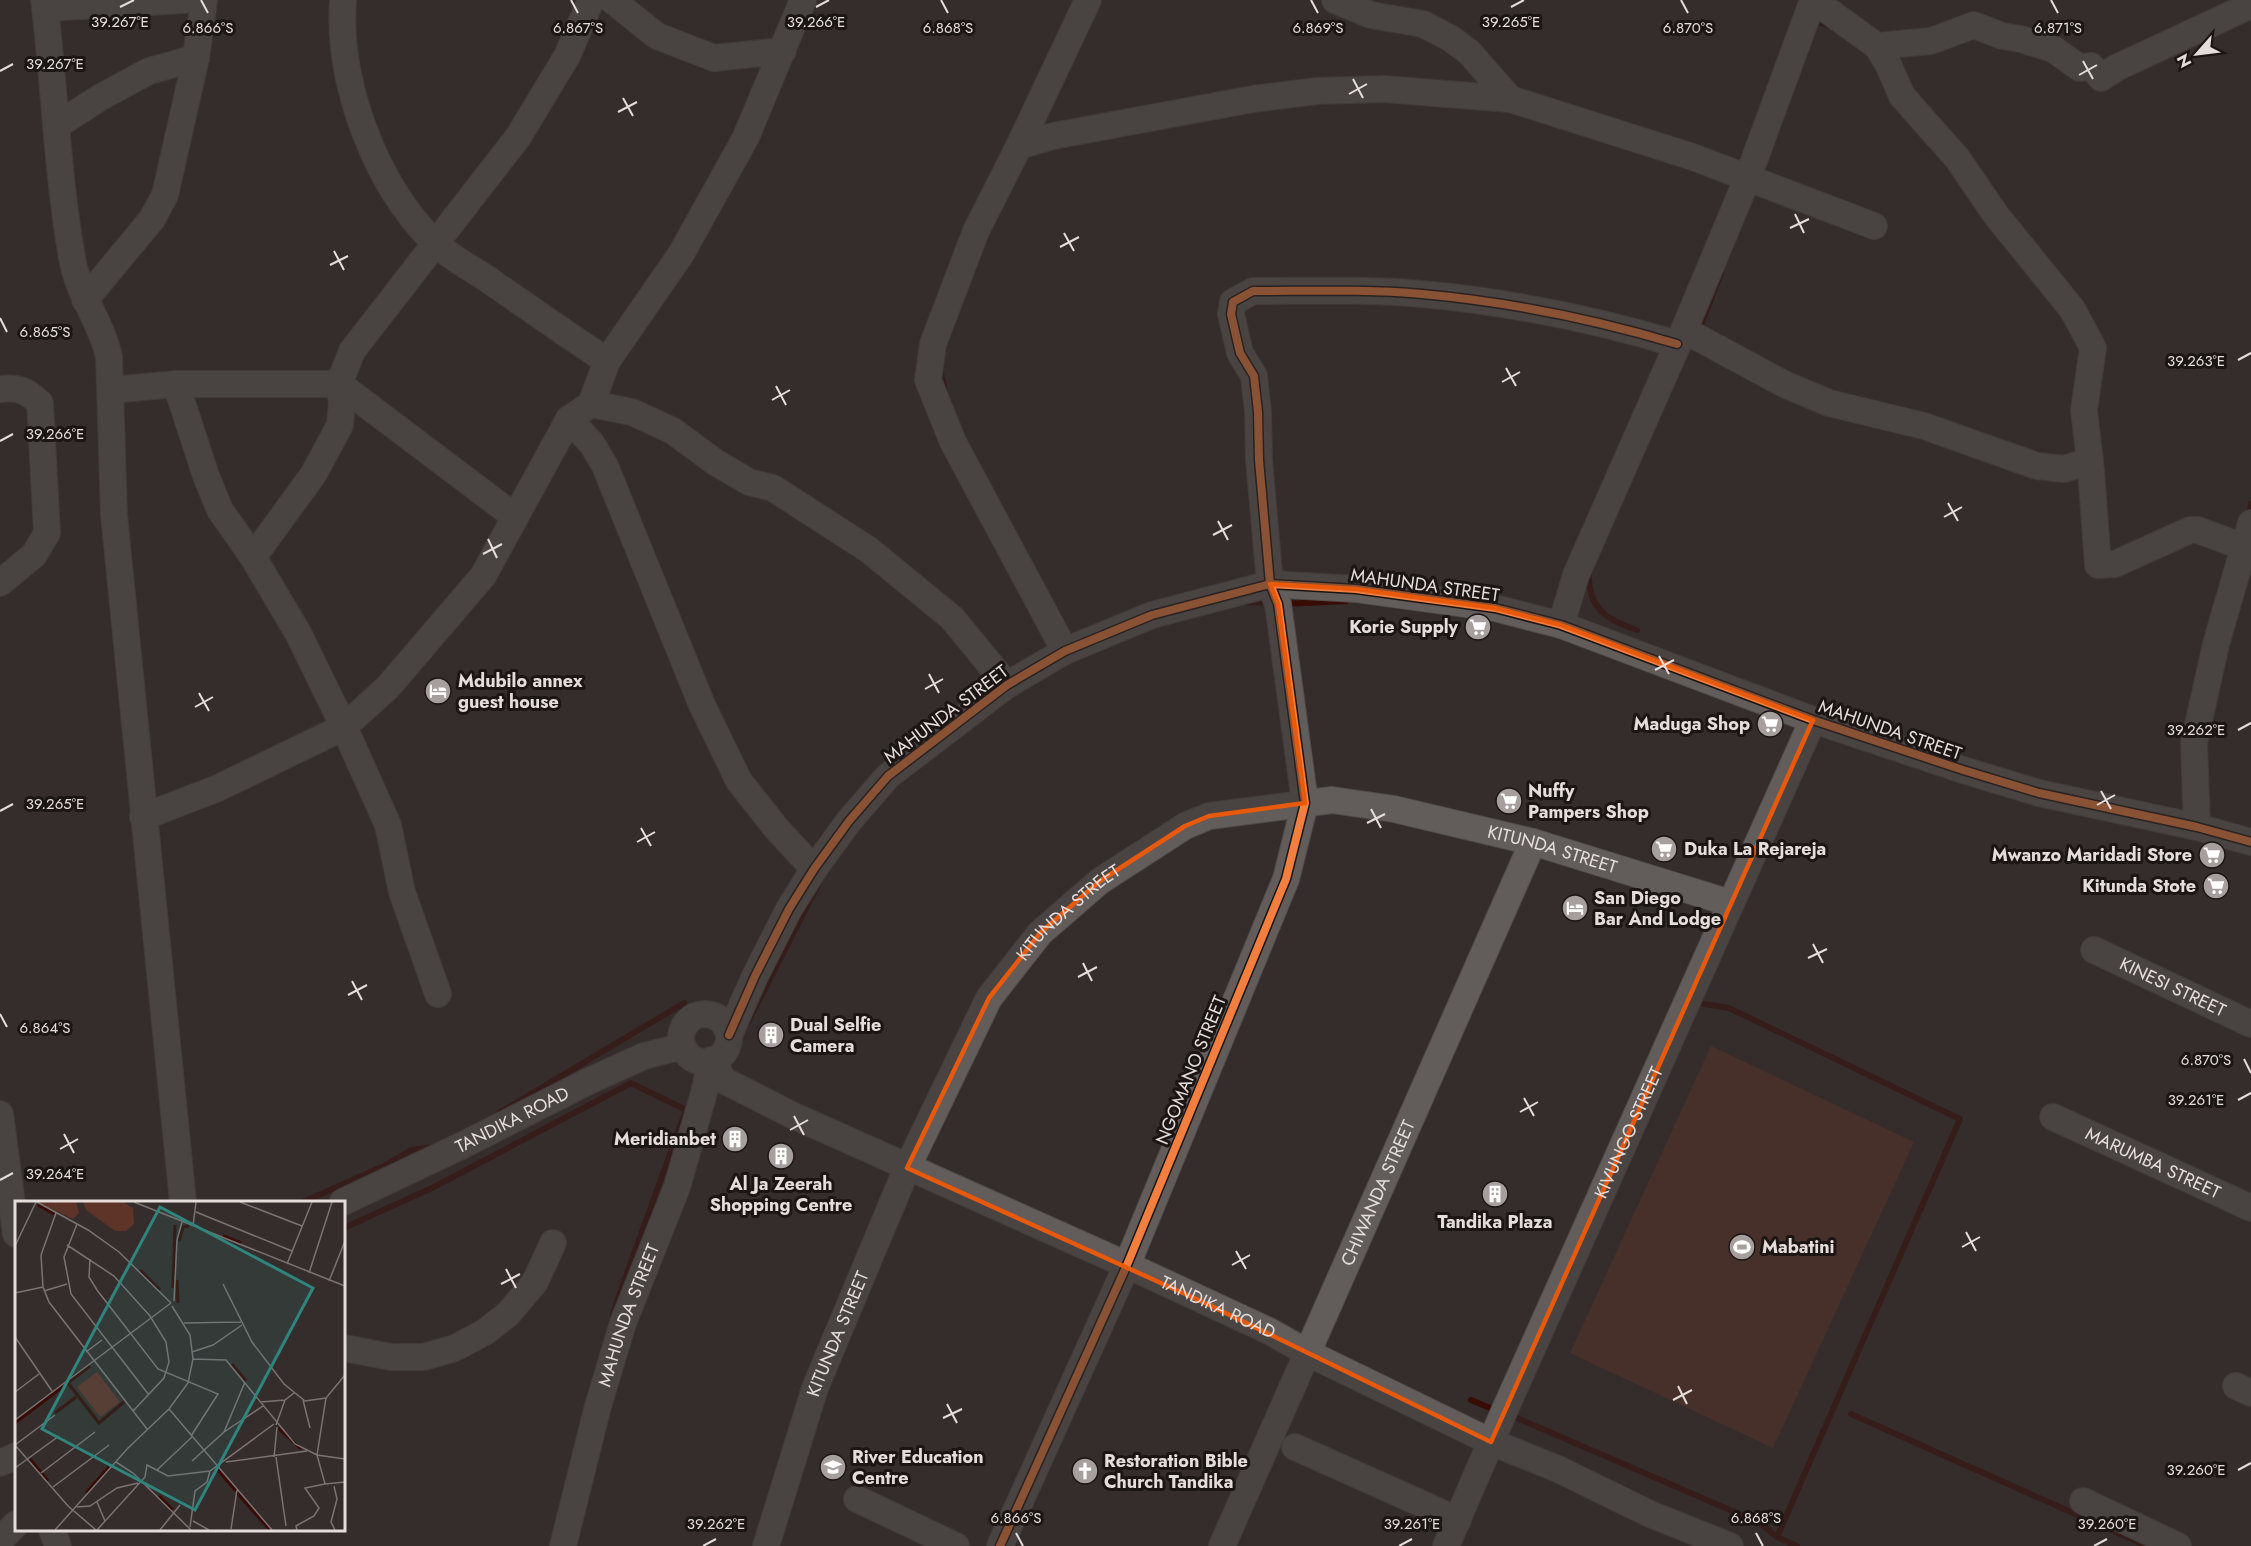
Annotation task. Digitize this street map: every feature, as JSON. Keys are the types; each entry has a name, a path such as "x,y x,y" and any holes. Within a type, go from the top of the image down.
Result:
{"street":[{"path":"183,1201 114,516 109,357 106,343 85,300 74,265 56,126 44,4 184,0"},
{"path":"85,300 152,219 165,195 196,58 204,0"},
{"path":"343,0 341,23 349,74 366,139 396,198 435,243 607,361"},
{"path":"253,557 313,475 340,425 342,402 339,384 352,351 518,137 567,56 591,0"},
{"path":"612,0 657,36 714,58 783,51"},
{"path":"143,817 218,788 344,727 388,687 483,576 569,419 591,404 607,361 681,254 746,137 803,0"},
{"path":"1065,651 953,442 928,380 933,344 976,231 1088,0"},
{"path":"1335,0 1371,15 1423,24 1450,38 1469,52 1510,99"},
{"path":"1561,625 1576,575 1681,337 1748,177 1813,0 1877,46 1888,63 1902,96 1957,158 1996,215 2072,309 2093,348 2084,410 2098,565 2115,564 2190,530 2249,540 2216,644 2194,743 2197,827"},
{"path":"1877,46 1931,41 1974,25 2002,36 2053,49 2080,68 2091,66 2101,78 2116,68 2251,6"},
{"path":"56,126 149,70 196,58"},
{"path":"1019,146 1053,136 1200,108 1317,91 1384,89 1510,99 1748,177 1874,226"},
{"name":"NGOMANO STREET","path":"1000,1546 1127,1264 1286,879 1305,803 1278,604 1270,584 1254,376 1243,359 1232,314 1233,302 1253,291 1422,294 1538,309 1681,337 1829,403 1924,426 2037,466 2064,469 2090,461"},
{"path":"111,390 176,384 339,384 514,516"},
{"path":"176,384 206,476 220,510 253,557 298,633 388,825 402,892 438,994"},
{"path":"0,389 18,387 28,392 40,403 47,533 34,555 0,583"},
{"path":"591,404 632,412 673,431 715,462 749,482 773,488 869,550 952,618 1007,685"},
{"path":"569,419 592,444 605,466 702,705 739,781 776,828 814,869"},
{"name":"MAHUNDA STREET","path":"729,1035 755,976 789,909 814,869 849,821 888,776 1007,685 1065,651 1152,615 1270,584 1356,589 1495,608 1561,625 1813,720 1963,770 2039,793 2197,827 2251,842"},
{"name":"KIVUNGO STREET","path":"1446,1546 1813,720"},
{"name":"KITUNDA STREET","path":"766,1546 815,1388 907,1168 989,998 1040,933 1100,881 1185,826 1209,816 1332,800 1394,809 1533,842 1730,903"},
{"name":"CHIWANDA STREET","path":"1222,1546 1533,842"},
{"name":"KINESI STREET","path":"2094,950 2251,1024"},
{"path":"699,1014 710,1014 719,1018 729,1035 728,1045 723,1053 713,1060 696,1060 688,1054 681,1036 684,1026 690,1018 755,976"},
{"name":"TANDIKA ROAD","path":"345,1202 464,1145 586,1082 644,1056 683,1046"},
{"name":"MAHUNDA STREET","path":"563,1546 598,1406 620,1334 677,1187 713,1060"},
{"name":"TANDIKA ROAD","path":"713,1060 725,1081 792,1115 1127,1264 1269,1331 1308,1353 1491,1442 1558,1469 1650,1514 1730,1546"},
{"path":"0,1114 6,1203 15,1231"},
{"name":"MARUMBA STREET","path":"2054,1117 2251,1208"},
{"path":"345,1348 391,1357 424,1356 455,1348 485,1332 508,1314 535,1282 553,1243"},
{"path":"1295,1446 1458,1520"},
{"path":"0,1463 15,1456"},
{"path":"857,1499 956,1546"},
{"path":"2084,1501 2178,1546"},
{"path":"0,1540 15,1525"},
{"path":"52,1531 58,1546"}],"highlighted area":[{"path":"1270,584 1356,589 1495,608 1561,625 1813,720 1491,1442 1205,1303 907,1168 989,998 1040,933 1100,881 1185,826 1209,816 1305,803 1278,604"}],"shaded area":[{"name":"Mabatini","path":"1711,1046 1914,1142 1773,1448 1570,1353"}],"waterway":[{"path":"1814,26 1816,21 1833,27"},
{"path":"1702,323 1721,273"},
{"path":"940,369 945,391"},
{"path":"2248,518 2251,504"},
{"path":"1589,570 1591,593 1600,610 1615,621 1637,630"},
{"path":"1284,604 1346,601"},
{"path":"1245,602 1271,603"},
{"path":"747,1024 819,883"},
{"path":"499,1113 684,1003"},
{"path":"1696,1007 1698,1003 1729,1008 1960,1119 1777,1537"},
{"path":"727,1064 740,1038"},
{"path":"345,1228 434,1187 631,1083 686,1110 613,1316"},
{"path":"305,1201 386,1165 411,1150 433,1147"},
{"path":"1471,1400 1490,1408"},
{"path":"1851,1414 2147,1546"},
{"path":"1511,1417 1760,1523 1777,1537 1797,1546"}],"cycle path":[{"path":"1000,1546 1127,1265 1286,879 1305,803 1278,604 1270,584 1254,376 1240,353 1231,314 1233,302 1253,291 1401,292 1487,302 1551,313 1677,344"},
{"path":"729,1035 755,976 789,909 814,869 849,821 888,776 1007,685 1065,651 1152,615 1270,584 1356,589 1495,608 1561,625 1813,720 1963,770 2039,793 2197,827 2251,842"}],"place":[{"name":"Korie Supply","path":"1478,627"},
{"name":"Mdubilo annex guest house","path":"438,691"},
{"name":"Maduga Shop","path":"1770,724"},
{"name":"Nuffy Pampers Shop","path":"1509,801"},
{"name":"Duka La Rejareja","path":"1664,849"},
{"name":"Mwanzo Maridadi Store","path":"2212,855"},
{"name":"Kitunda Stote","path":"2216,886"},
{"name":"San Diego Bar And Lodge","path":"1575,908"},
{"name":"Dual Selfie Camera","path":"771,1035"},
{"name":"Meridianbet","path":"735,1139"},
{"name":"Al Ja Zeerah Shopping Centre","path":"781,1156"},
{"name":"Tandika Plaza","path":"1495,1194"},
{"name":"Mabatini","path":"1742,1247"},
{"name":"River Education Centre","path":"833,1467"},
{"name":"Restoration Bible Church Tandika","path":"1085,1471"}]}
